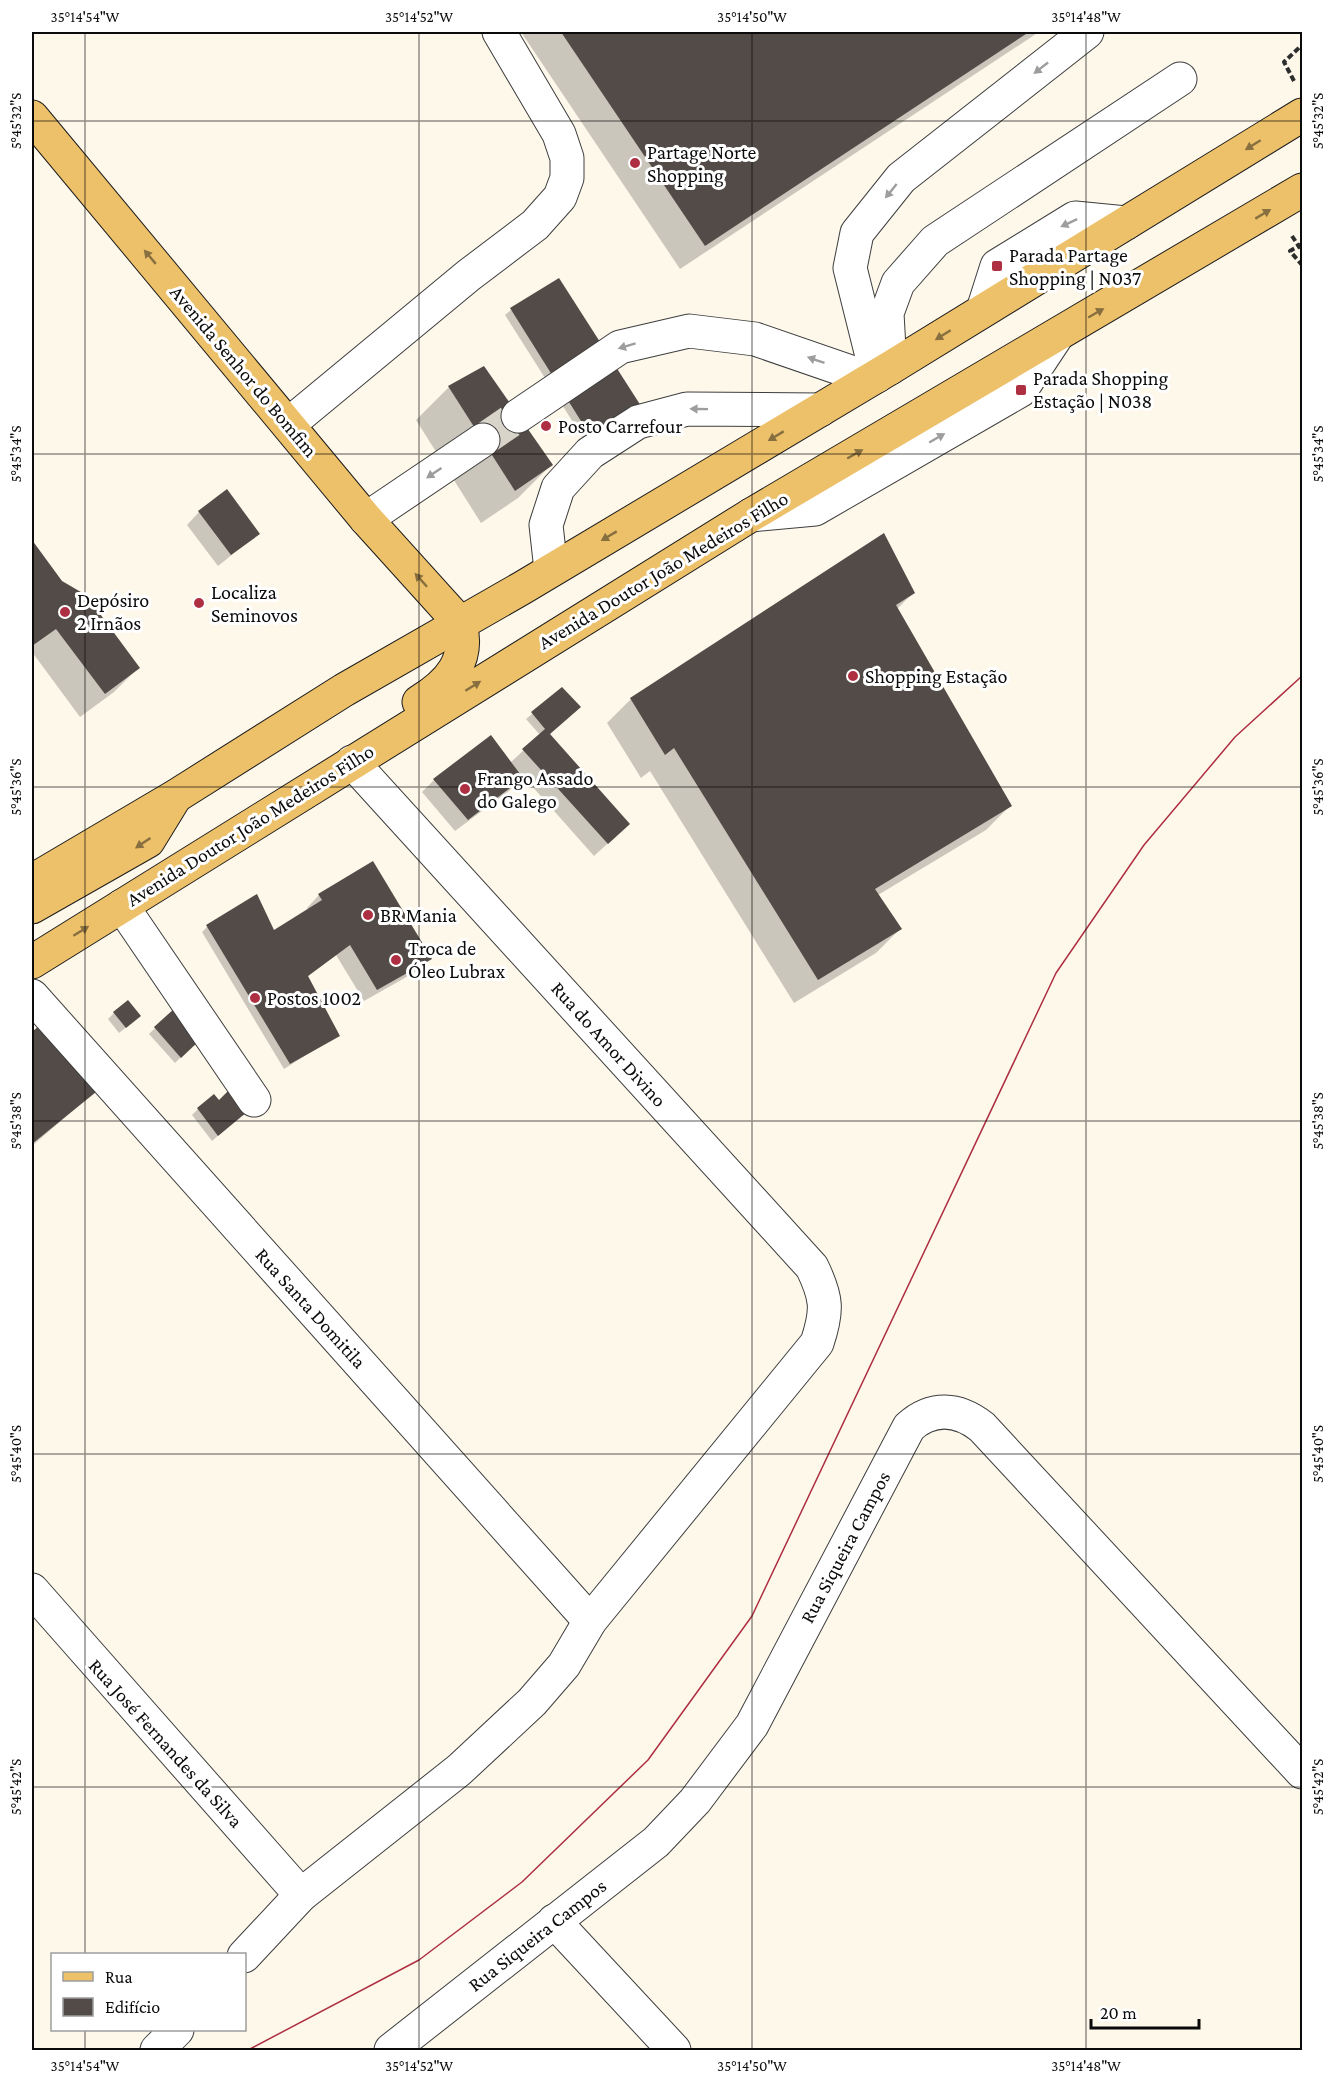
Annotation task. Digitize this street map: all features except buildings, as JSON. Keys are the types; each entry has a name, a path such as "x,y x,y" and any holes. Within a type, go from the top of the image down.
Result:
{"main road":[{"path":"32,880 176,796 344,690 880,374 1302,115"},
{"name":"Avenida Senhor do Bomfim","path":"32,117 366,519 460,623"},
{"name":"Avenida Doutor João Medeiros Filho","path":"32,962 751,515 1302,190"},
{"path":"221,843 257,799 429,696 451,673 463,653 465,643 460,623"},
{"path":"32,907 148,841 176,796"}],"street":[{"path":"289,424 469,275 536,225 560,198 567,178 567,158 559,134 500,32"},
{"path":"880,374 850,268 857,233 901,178 1087,32"},
{"path":"880,374 887,313 898,283 935,241 1180,79"},
{"path":"518,416 620,347 689,331 755,339 880,374"},
{"path":"551,570 546,525 558,488 590,453 638,422 687,409 820,410"},
{"path":"366,519 483,440"},
{"name":"Rua do Amor Divino","path":"352,762 812,1266 824,1291 825,1317 816,1343 590,1621"},
{"path":"122,906 254,1100"},
{"name":"Rua Santa Domitila","path":"32,996 590,1621"},
{"name":"Rua Siqueira Campos","path":"391,2050 656,1842 695,1801 752,1725 909,1427 922,1415 938,1411 970,1418 982,1427 1302,1772"},
{"name":"Rua José Fernandes da Silva","path":"32,1590 301,1895"},
{"path":"246,1954 301,1895 459,1770 532,1702 564,1665 590,1621"},
{"path":"554,1921 674,2050"},
{"path":"158,2050 176,2031"}],"path":[{"path":"1284,62 1302,45"},
{"path":"1302,244 1290,251 1302,266"}],"tunnel":[{"path":"483,440 518,416"}],"tram line":[{"path":"248,2050 419,1960 522,1882 648,1760 752,1616 1056,973 1144,845 1235,737 1302,676"}],"place":[{"name":"Partage Norte Shopping","path":"635,163"},
{"name":"Parada Partage Shopping | N037","path":"997,266"},
{"name":"Parada Shopping Estação | N038","path":"1021,390"},
{"name":"Posto Carrefour","path":"546,426"},
{"name":"Localiza Seminovos","path":"199,603"},
{"name":"Depósiro 2 Irnãos","path":"65,612"},
{"name":"Shopping Estação","path":"853,676"},
{"name":"Frango Assado do Galego","path":"465,789"},
{"name":"BR Mania","path":"368,915"},
{"name":"Troca de Óleo Lubrax","path":"396,960"},
{"name":"Postos 1002","path":"255,998"}]}
